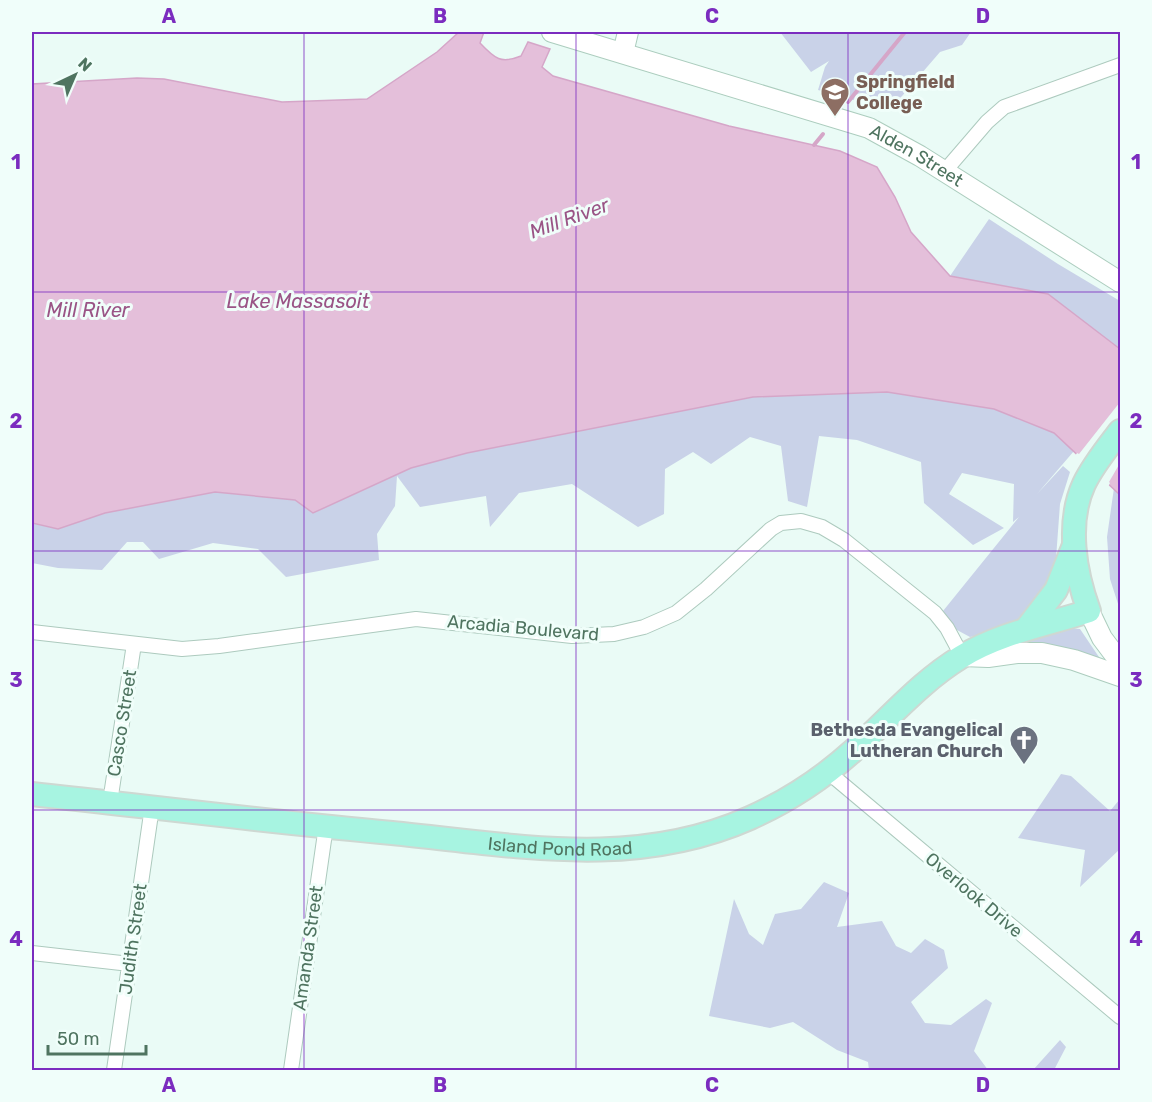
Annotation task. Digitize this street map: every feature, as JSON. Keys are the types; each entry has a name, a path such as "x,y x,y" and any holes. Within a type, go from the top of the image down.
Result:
{"main road":[{"name":"Alden Street","path":"552,32 869,128 920,156 1120,282"},
{"path":"622,53 628,32"},
{"path":"1120,431 1085,482 1076,514 1075,543 1079,577 1089,611 1102,638 1120,663"},
{"path":"1026,629 1056,590 1075,543"},
{"name":"Island Pond Road","path":"32,794 564,850 636,849 697,837 735,824 783,801 828,772 855,750 917,690 962,656 1026,629 1089,611"},
{"path":"962,656 988,657 1017,653 1042,653 1120,676"}],"street":[{"path":"944,172 982,127 1004,107 1120,64"},
{"name":"Arcadia Boulevard","path":"32,632 169,648 199,648 416,619 572,636 624,632 655,623 676,613 706,590 771,529 781,523 801,520 822,527 844,540 929,608 944,622 962,656"},
{"name":"Casco Street","path":"110,802 134,644"},
{"name":"Overlook Drive","path":"828,772 1120,1017"},
{"name":"Judith Street","path":"114,1071 152,807"},
{"name":"Amanda Street","path":"291,1071 326,826"},
{"path":"32,953 129,964"}],"shaded area":[{"path":"780,32 971,32 962,45 940,52 890,110 818,90 829,61 811,72"},
{"path":"989,219 1120,301 1120,349 1048,294 950,276"},
{"path":"887,392 994,409 1054,433 1074,451 1037,494 1063,466 1070,472 1060,504 1055,572 1025,617 970,637 957,630 943,611 1019,517 1013,522 1014,484 962,473 949,494 1004,528 973,545 924,503 921,462 857,440 819,436 807,507 788,501 781,446 750,437 711,464 693,452 665,469 664,514 638,527 572,484 519,493 490,527 486,496 420,507 397,476 395,506 377,534 379,560 286,577 258,549 213,543 159,559 143,542 127,542 102,570 58,568 32,563 32,523 58,529 105,513 215,492 295,500 313,513 411,468 467,453 753,397"},
{"path":"1114,488 1120,495 1120,610 1110,579 1107,537"},
{"path":"1070,628 1080,629 1101,660 1011,645"},
{"path":"1061,774 1071,776 1110,811 1120,799 1120,849 1080,887 1085,850 1018,838"},
{"path":"824,882 849,893 837,927 882,921 896,946 911,953 925,939 944,950 948,968 911,1002 925,1023 951,1025 986,999 992,1003 974,1051 988,1070 869,1070 868,1062 837,1050 793,1022 770,1028 709,1016 734,899 749,934 763,945 775,914 801,909"},
{"path":"1060,1040 1066,1047 1054,1070 1033,1070"}],"water":[{"name":"Lake Massasoit","path":"459,32 484,32 480,43 494,56 503,60 521,56 528,42 550,49 542,67 553,76 729,126 840,151 877,167 895,197 911,232 950,276 1048,294 1120,349 1120,495 1054,433 994,409 887,392 753,397 467,453 411,468 313,513 295,500 215,492 105,513 58,529 32,523 32,84 137,78 164,79 282,102 367,99 437,52"}],"pier":[{"path":"1120,402 1120,463 1108,487 1075,456"}],"waterway":[{"path":"848,102 905,32"},
{"path":"814,145 823,134"}],"place":[{"name":"Springfield College","path":"835,118"},
{"name":"Bethesda Evangelical Lutheran Church","path":"1024,766"}],"water label":[{"name":"Mill River","path":"569,218"},
{"name":"Mill River","path":"88,310"}]}
